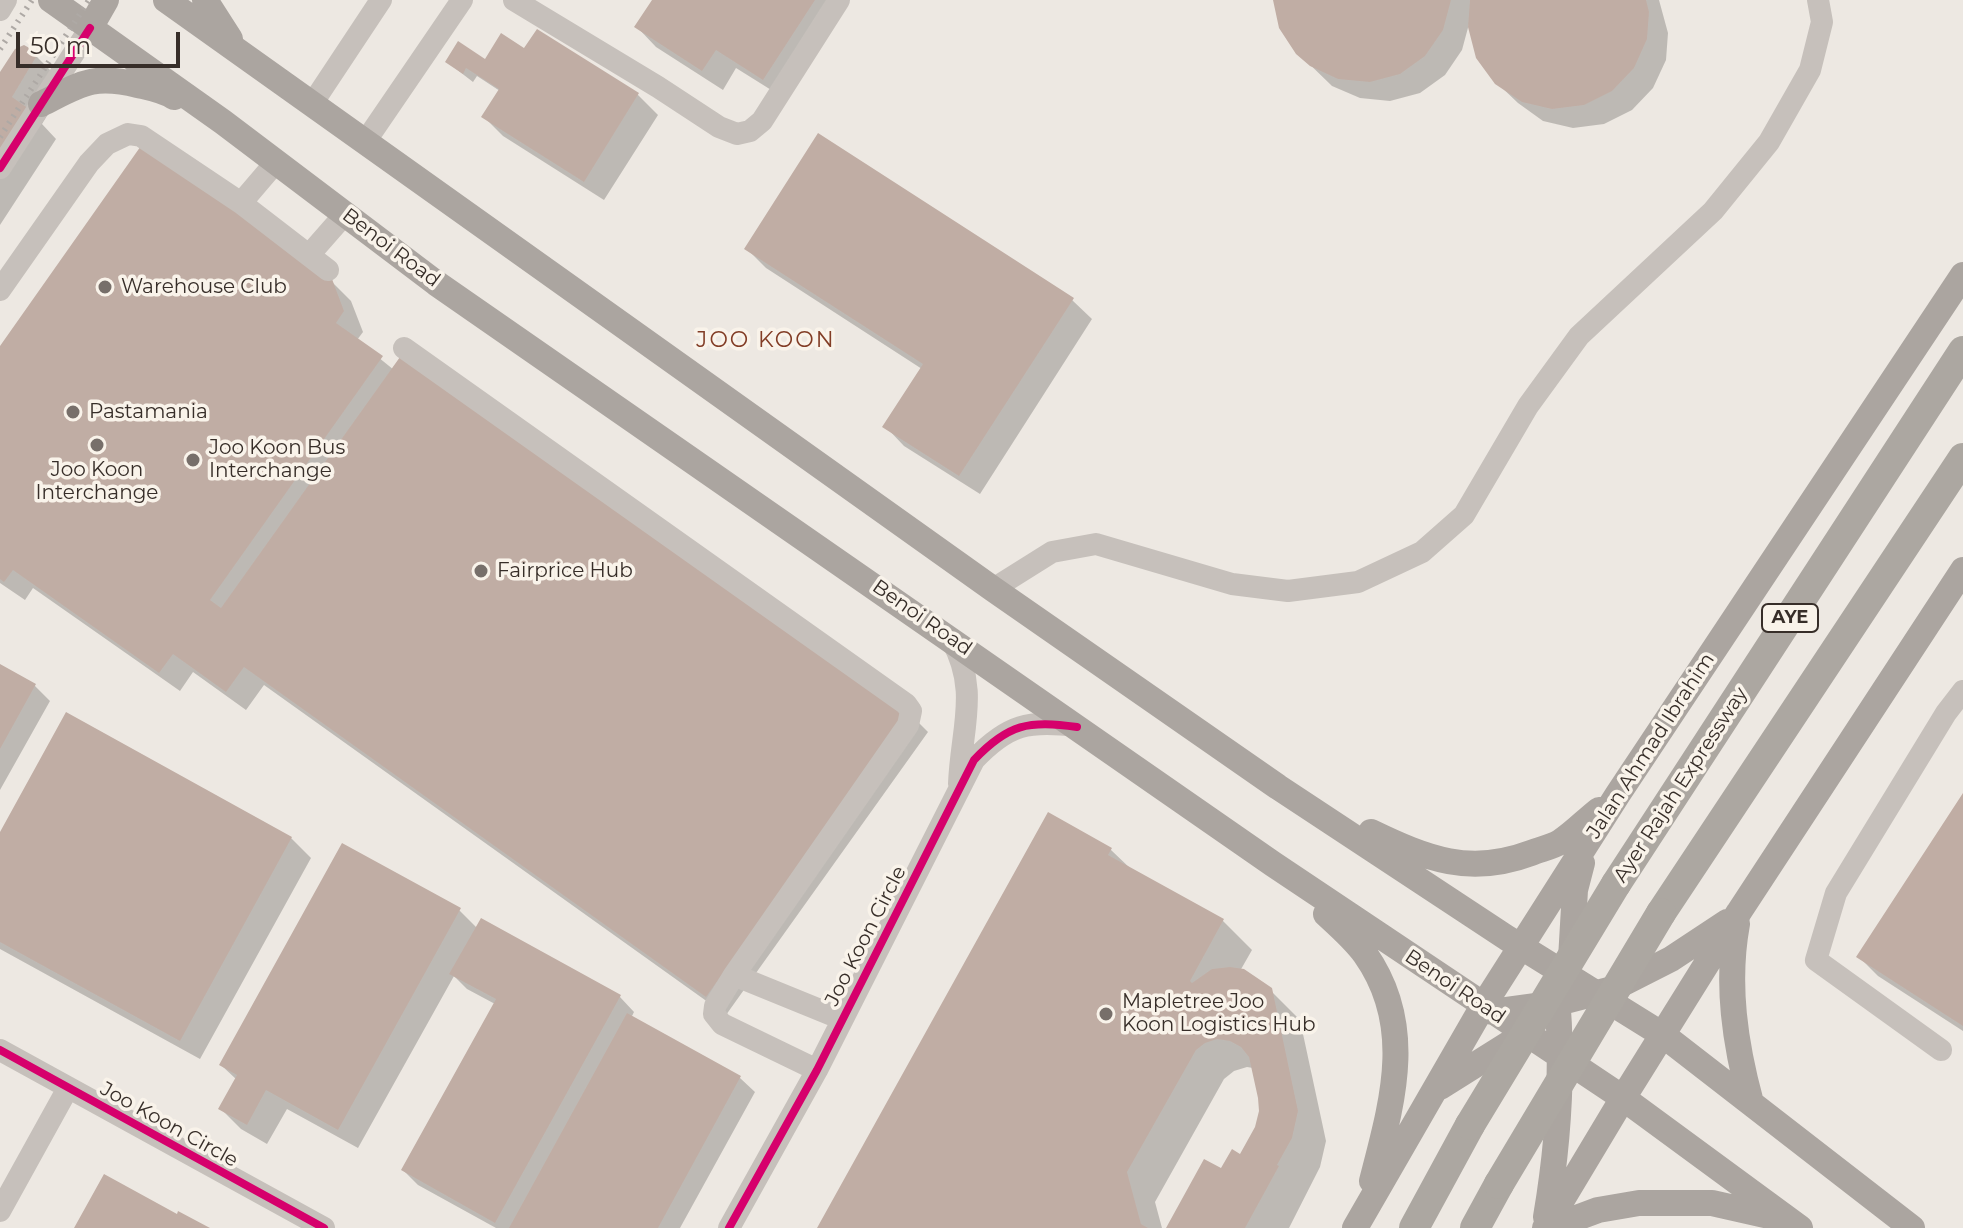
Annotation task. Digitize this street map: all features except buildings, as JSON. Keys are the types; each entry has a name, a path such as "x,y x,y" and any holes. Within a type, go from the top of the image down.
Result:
{"highway":[{"name":"Ayer Rajah Expressway","path":"1414,1228 1470,1125 1616,884 1963,351"},
{"name":"AYE","path":"1475,1228 1661,913 1963,458"}],"main road":[{"name":"Benoi Road","path":"51,0 223,122 449,292 1273,864 1623,1098 1794,1224"},
{"path":"90,28 106,0"},
{"path":"166,0 993,589 1278,787 1523,947 1570,996 1619,1008 1663,1035 1912,1228"},
{"path":"205,0 238,52"},
{"path":"41,104 85,82 110,78 164,91 215,121 223,122"},
{"name":"Jalan Ahmad Ibrahim","path":"1360,1220 1434,1091 1488,1009 1586,844 1963,275"},
{"path":"1546,1228 1739,912 1963,570"},
{"path":"1278,787 1412,852 1454,864 1486,865 1559,842 1618,794"},
{"path":"1546,1228 1556,1157 1561,1057 1570,996 1575,890 1586,844"},
{"path":"1273,864 1364,952 1393,1010 1397,1057 1392,1095 1360,1220"},
{"path":"1488,1009 1612,989 1671,959 1739,912"},
{"path":"1739,912 1732,950 1732,995 1739,1058 1751,1103"},
{"path":"1434,1091 1525,1034 1570,996"},
{"path":"1570,996 1585,1073"},
{"path":"1546,1228 1598,1210 1639,1203 1712,1203 1794,1224"}],"street":[{"path":"0,10 6,0"},
{"path":"312,104 381,0"},
{"path":"365,142 462,0"},
{"path":"514,0 719,127 737,134 750,131 762,121 839,0"},
{"path":"993,589 1052,552 1096,544 1232,584 1288,591 1358,582 1422,552 1464,515 1528,406 1579,336 1713,211 1769,142 1810,70 1822,22 1818,0"},
{"path":"0,168 90,28"},
{"path":"0,290 89,163 107,144 128,134 141,136 241,203 328,270"},
{"path":"241,203 276,162"},
{"path":"309,255 345,214"},
{"path":"404,348 906,704 911,711 908,725 715,1006 714,1014 722,1024 817,1070"},
{"name":"Joo Koon Circle","path":"950,638 966,669 968,705 960,750 959,789"},
{"path":"1941,1050 1816,960 1836,893 1946,713 1963,691"},
{"name":"Joo Koon Circle","path":"729,1228 817,1070 974,760 990,743 1025,724 1045,722 1077,727"},
{"path":"734,975 842,1019"},
{"name":"Joo Koon Circle","path":"0,1050 324,1228"},
{"path":"0,1211 68,1088"}],"railway":[{"path":"0,49 32,0"},
{"path":"0,137 89,0"}],"cycle path":[{"path":"0,168 90,28"},
{"path":"729,1228 817,1070 974,760 998,739 1020,727 1045,724 1077,727"},
{"path":"0,1050 324,1228"}],"place":[{"name":"Warehouse Club","path":"105,287"},
{"name":"Pastamania","path":"73,412"},
{"name":"Joo Koon Interchange","path":"97,445"},
{"name":"Joo Koon Bus Interchange","path":"193,460"},
{"name":"Fairprice Hub","path":"481,571"},
{"name":"Mapletree Joo Koon Logistics Hub","path":"1106,1014"}],"district":[{"name":"JOO KOON","path":"766,341"}]}
